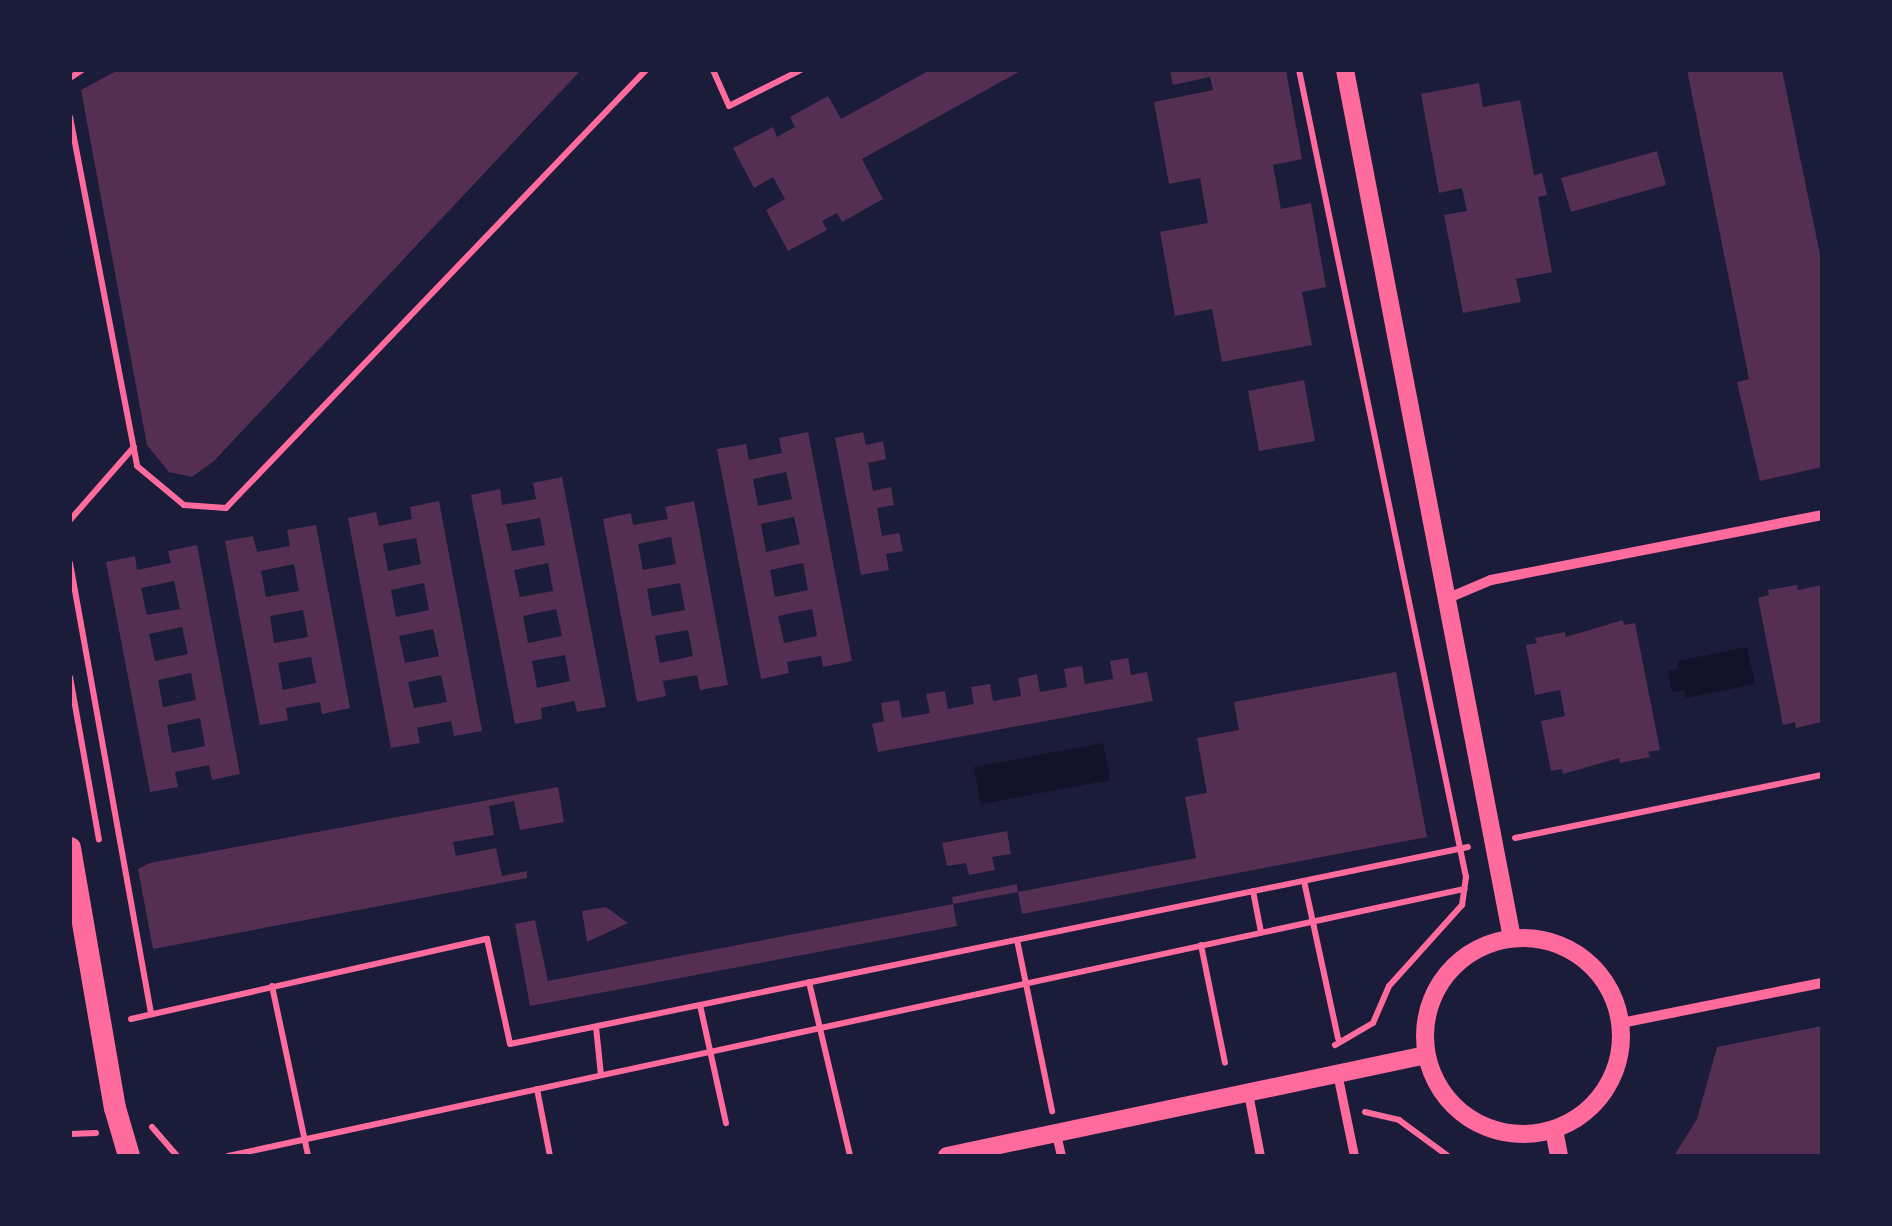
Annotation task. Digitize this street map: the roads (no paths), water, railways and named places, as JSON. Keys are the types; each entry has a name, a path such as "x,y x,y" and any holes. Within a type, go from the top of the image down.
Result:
{"main road":[{"path":"70,848 115,1108 129,1156"}],"street":[{"path":"1345,70 1512,938"},
{"path":"1445,599 1492,580 1822,515"},
{"path":"1537,937 1571,949 1602,976 1621,1023 1617,1065 1604,1092 1578,1118 1554,1130 1522,1136 1496,1132 1462,1115 1437,1086 1425,1055 1427,1008 1454,964 1478,947 1512,938 1537,937"},
{"path":"1621,1023 1822,983"},
{"path":"947,1156 1337,1070 1425,1055"},
{"path":"1337,1070 1354,1156"},
{"path":"1247,1090 1260,1156"},
{"path":"1554,1130 1559,1156"},
{"path":"1056,1132 1061,1156"}]}
